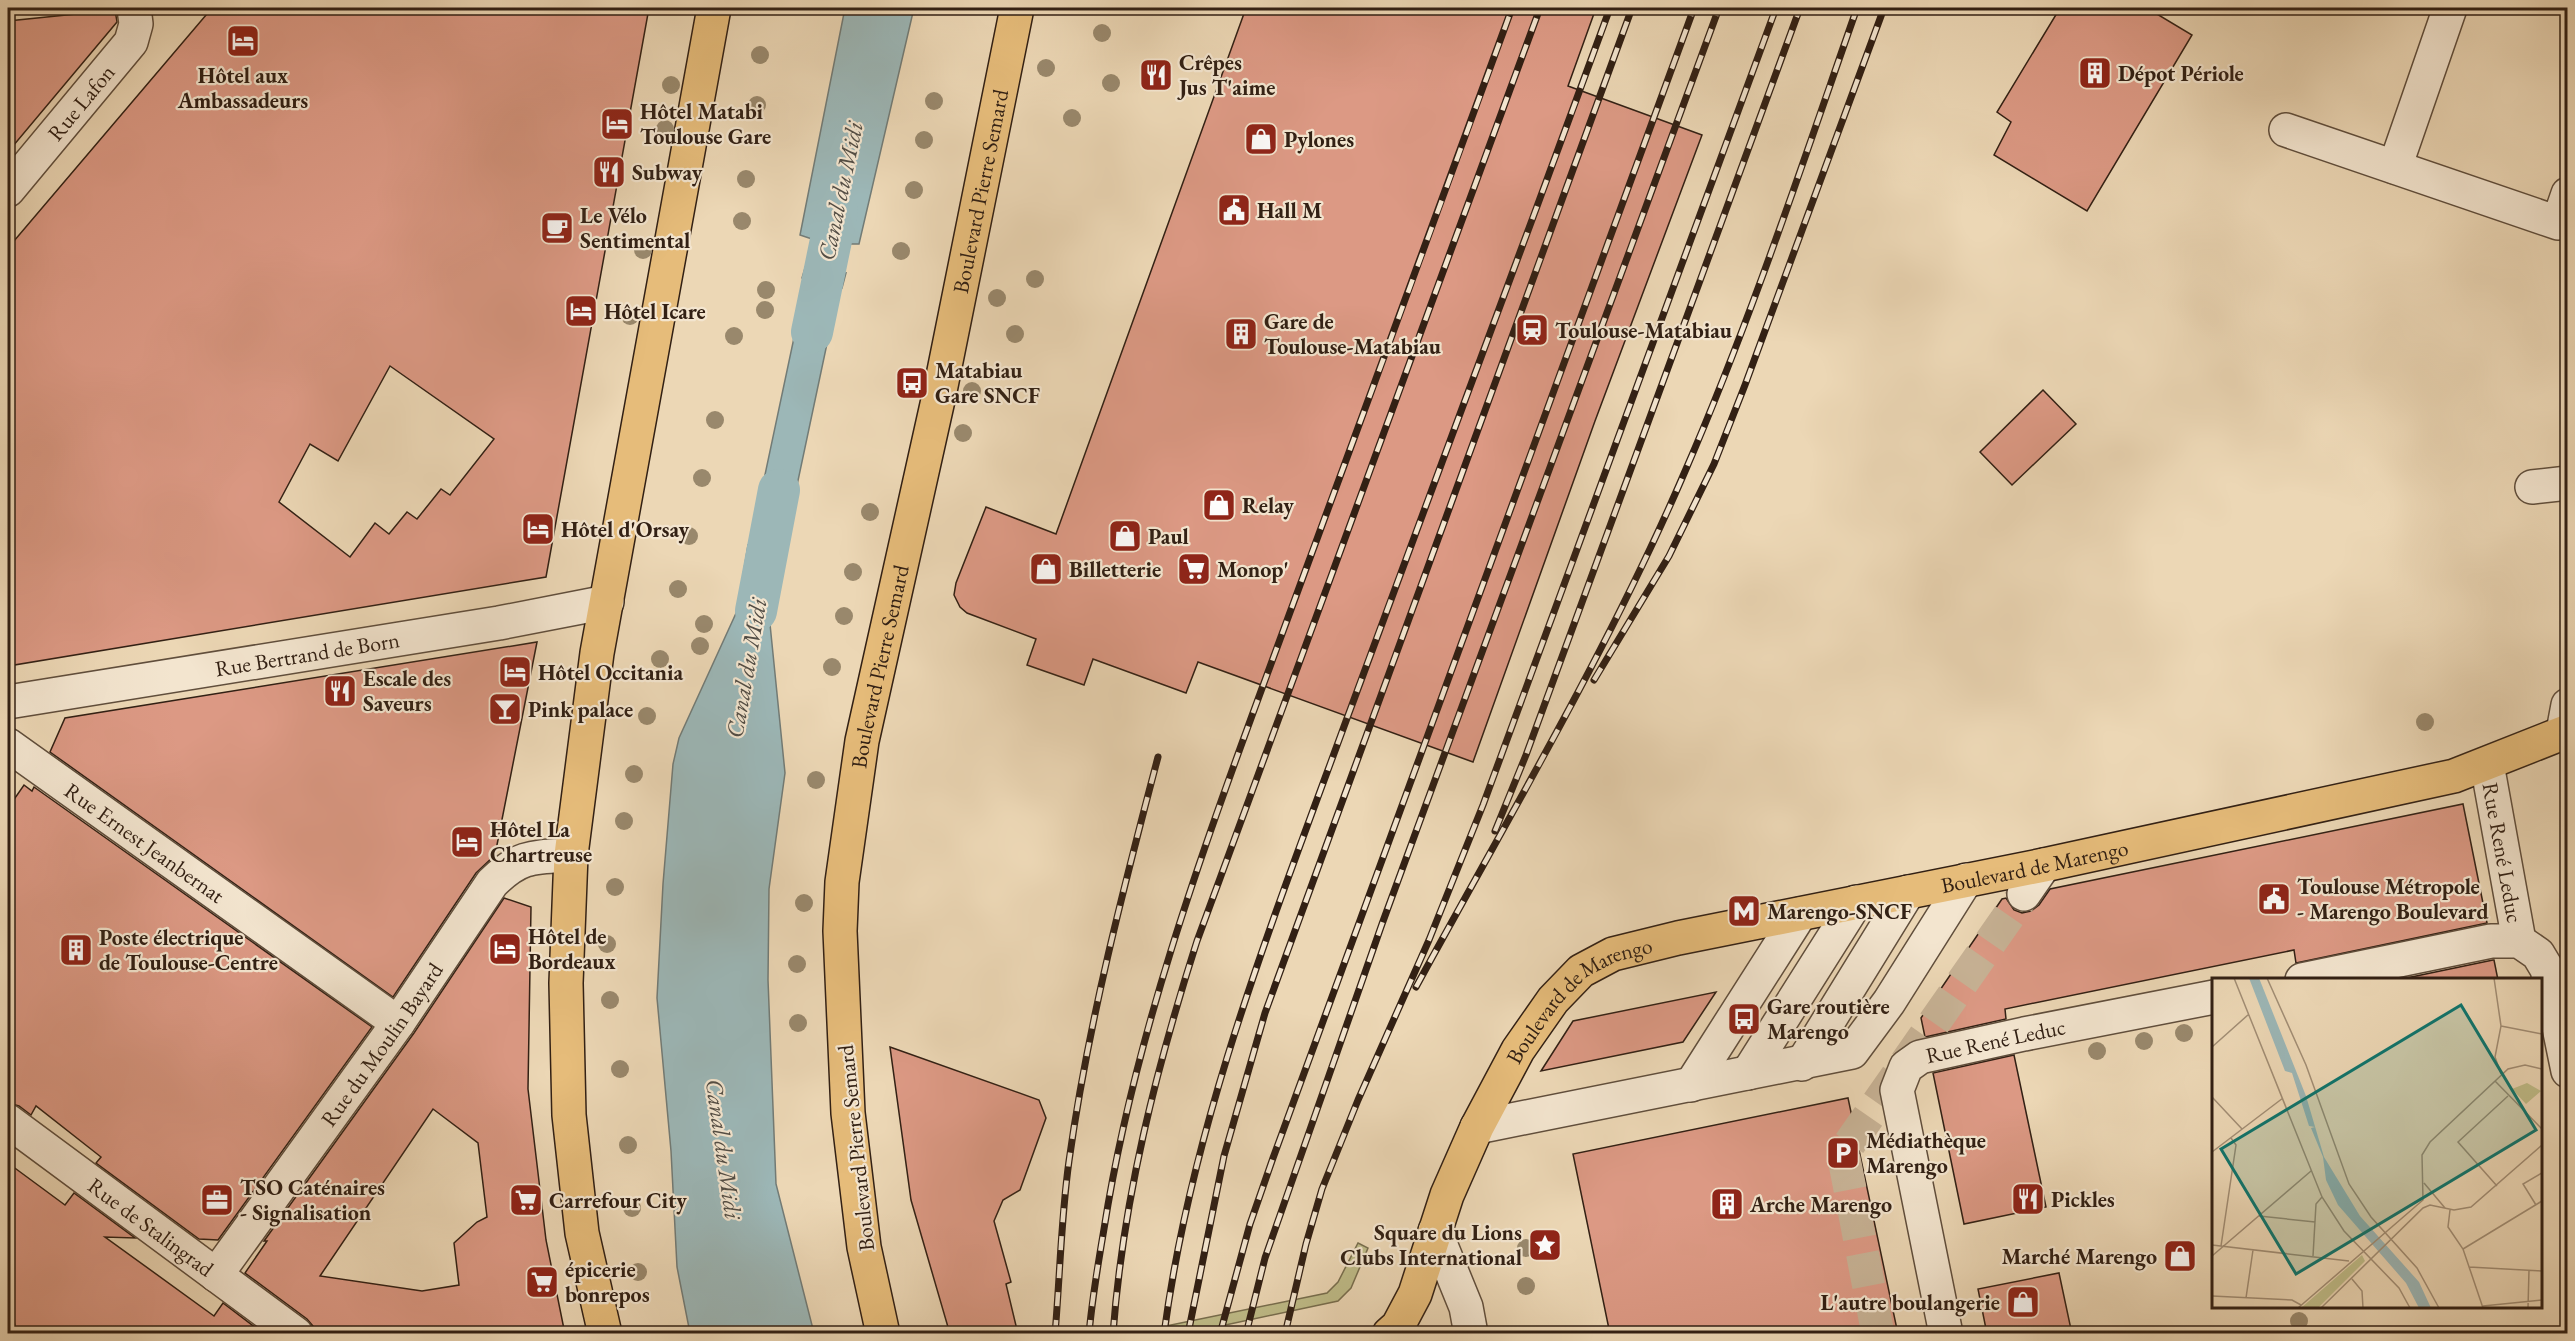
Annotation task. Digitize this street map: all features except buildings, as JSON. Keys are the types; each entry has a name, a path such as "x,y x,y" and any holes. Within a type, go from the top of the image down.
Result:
{"main road":[{"path":"605,1334 582,1233 569,1115 566,982 571,855 588,709 714,8"},
{"name":"Boulevard Pierre Semard","path":"883,1334 864,1248 848,1113 840,931 842,882 862,741 938,402 1017,8"},
{"name":"Boulevard de Marengo","path":"1389,1334 1398,1326 1415,1294 1448,1195 1477,1127 1530,1031 1553,1000 1581,971 1613,954 1678,938 2044,865 2454,776 2487,764 2566,726"}],"street":[{"name":"Rue Lafon","path":"8,190 131,42 136,24 134,8"},
{"path":"2395,168 2450,8"},
{"path":"2286,130 2395,168 2564,220"},
{"path":"2532,487 2568,483"},
{"name":"Rue Bertrand de Born","path":"8,702 499,622 607,602"},
{"name":"Rue Ernest Jeanbernat","path":"8,745 398,1023"},
{"name":"Rue René Leduc","path":"2487,764 2519,940"},
{"name":"Rue du Moulin Bayard","path":"216,1275 398,1023 492,883 508,867 528,858 571,855"},
{"path":"2024,894 2044,865"},
{"path":"1477,1127 1852,1053 1889,1002 1966,880"},
{"path":"1802,1064 1908,892"},
{"path":"1748,1073 1856,902"},
{"path":"1691,1085 1800,914"},
{"name":"Rue René Leduc","path":"2312,978 2490,941 2519,940 2538,954 2547,969 2568,1071"},
{"name":"Rue René Leduc","path":"1946,1334 1897,1090 1906,1067 1920,1057 2212,997"},
{"name":"Rue de Stalingrad","path":"8,1121 296,1334"},
{"path":"1436,1231 1466,1307 1471,1334"}],"shaded area":[{"path":"1358,1243 1368,1248 1351,1288 1338,1301 1188,1333 1132,1333 1327,1293 1338,1282"}],"water":[{"path":"845,8 914,8 859,244 848,244 845,266 826,266 811,258 815,240 800,235"},
{"path":"806,265 823,277 846,273 842,288 839,287 785,542 767,546 752,536 806,281 802,278"},
{"path":"748,545 766,554 785,552 770,624 785,773 769,889 768,980 776,1184 814,1333 690,1333 677,1267 671,1151 657,998 673,764 679,738 737,611"}],"waterway":[{"name":"Canal du Midi","path":"812,332 837,211"},
{"name":"Canal du Midi","path":"756,611 779,490"}],"tunnel":[{"path":"1878,1334 1843,1153 2024,894"}],"railway":[{"path":"1089,1334 1097,1268 1117,1155 1134,1081 1175,937 1249,724 1512,8"},
{"path":"1113,1334 1125,1234 1143,1135 1168,1037 1197,941 1540,8"},
{"path":"1164,1334 1177,1255 1194,1177 1238,1023 1318,796 1610,8"},
{"path":"1188,1334 1224,1156 1265,1013 1632,8"},
{"path":"1220,1334 1250,1224 1273,1158 1694,8"},
{"path":"1246,1334 1265,1258 1382,924 1719,8"},
{"path":"1285,1334 1306,1244 1322,1189 1358,1100 1429,940 1483,805 1776,8"},
{"path":"1495,831 1526,755 1800,8"},
{"path":"1416,987 1557,731 1656,536 1733,355 1857,8"},
{"path":"1594,680 1669,556 1714,464 1884,8"},
{"path":"1055,1334 1064,1204 1086,1059 1096,1008 1158,757"}],"place":[{"name":"Hôtel aux Ambassadeurs","path":"243,41"},
{"name":"Dépot Périole","path":"2095,73"},
{"name":"Crêpes Jus T'aime","path":"1156,75"},
{"name":"Hôtel Matabi Toulouse Gare","path":"617,124"},
{"name":"Pylones","path":"1261,139"},
{"name":"Subway","path":"609,172"},
{"name":"Hall M","path":"1234,210"},
{"name":"Le Vélo Sentimental","path":"557,228"},
{"name":"Hôtel Icare","path":"581,311"},
{"name":"Toulouse-Matabiau","path":"1532,330"},
{"name":"Gare de Toulouse-Matabiau","path":"1241,334"},
{"name":"Matabiau Gare SNCF","path":"912,383"},
{"name":"Relay","path":"1219,505"},
{"name":"Hôtel d'Orsay","path":"538,529"},
{"name":"Paul","path":"1125,536"},
{"name":"Billetterie","path":"1046,569"},
{"name":"Monop'","path":"1194,569"},
{"name":"Hôtel Occitania","path":"515,672"},
{"name":"Escale des Saveurs","path":"340,691"},
{"name":"Pink palace","path":"505,709"},
{"name":"Hôtel La Chartreuse","path":"467,842"},
{"name":"Toulouse Métropole - Marengo Boulevard","path":"2274,899"},
{"name":"Marengo-SNCF","path":"1744,911"},
{"name":"Hôtel de Bordeaux","path":"505,949"},
{"name":"Poste électrique de Toulouse-Centre","path":"76,950"},
{"name":"Gare routière Marengo","path":"1744,1019"},
{"name":"Médiathèque Marengo","path":"1843,1153"},
{"name":"Pickles","path":"2028,1199"},
{"name":"TSO Caténaires - Signalisation","path":"217,1200"},
{"name":"Carrefour City","path":"526,1200"},
{"name":"Arche Marengo","path":"1727,1204"},
{"name":"Square du Lions Clubs International","path":"1545,1245"},
{"name":"Marché Marengo","path":"2180,1256"},
{"name":"épicerie bonrepos","path":"542,1282"},
{"name":"L'autre boulangerie","path":"2023,1302"}]}
